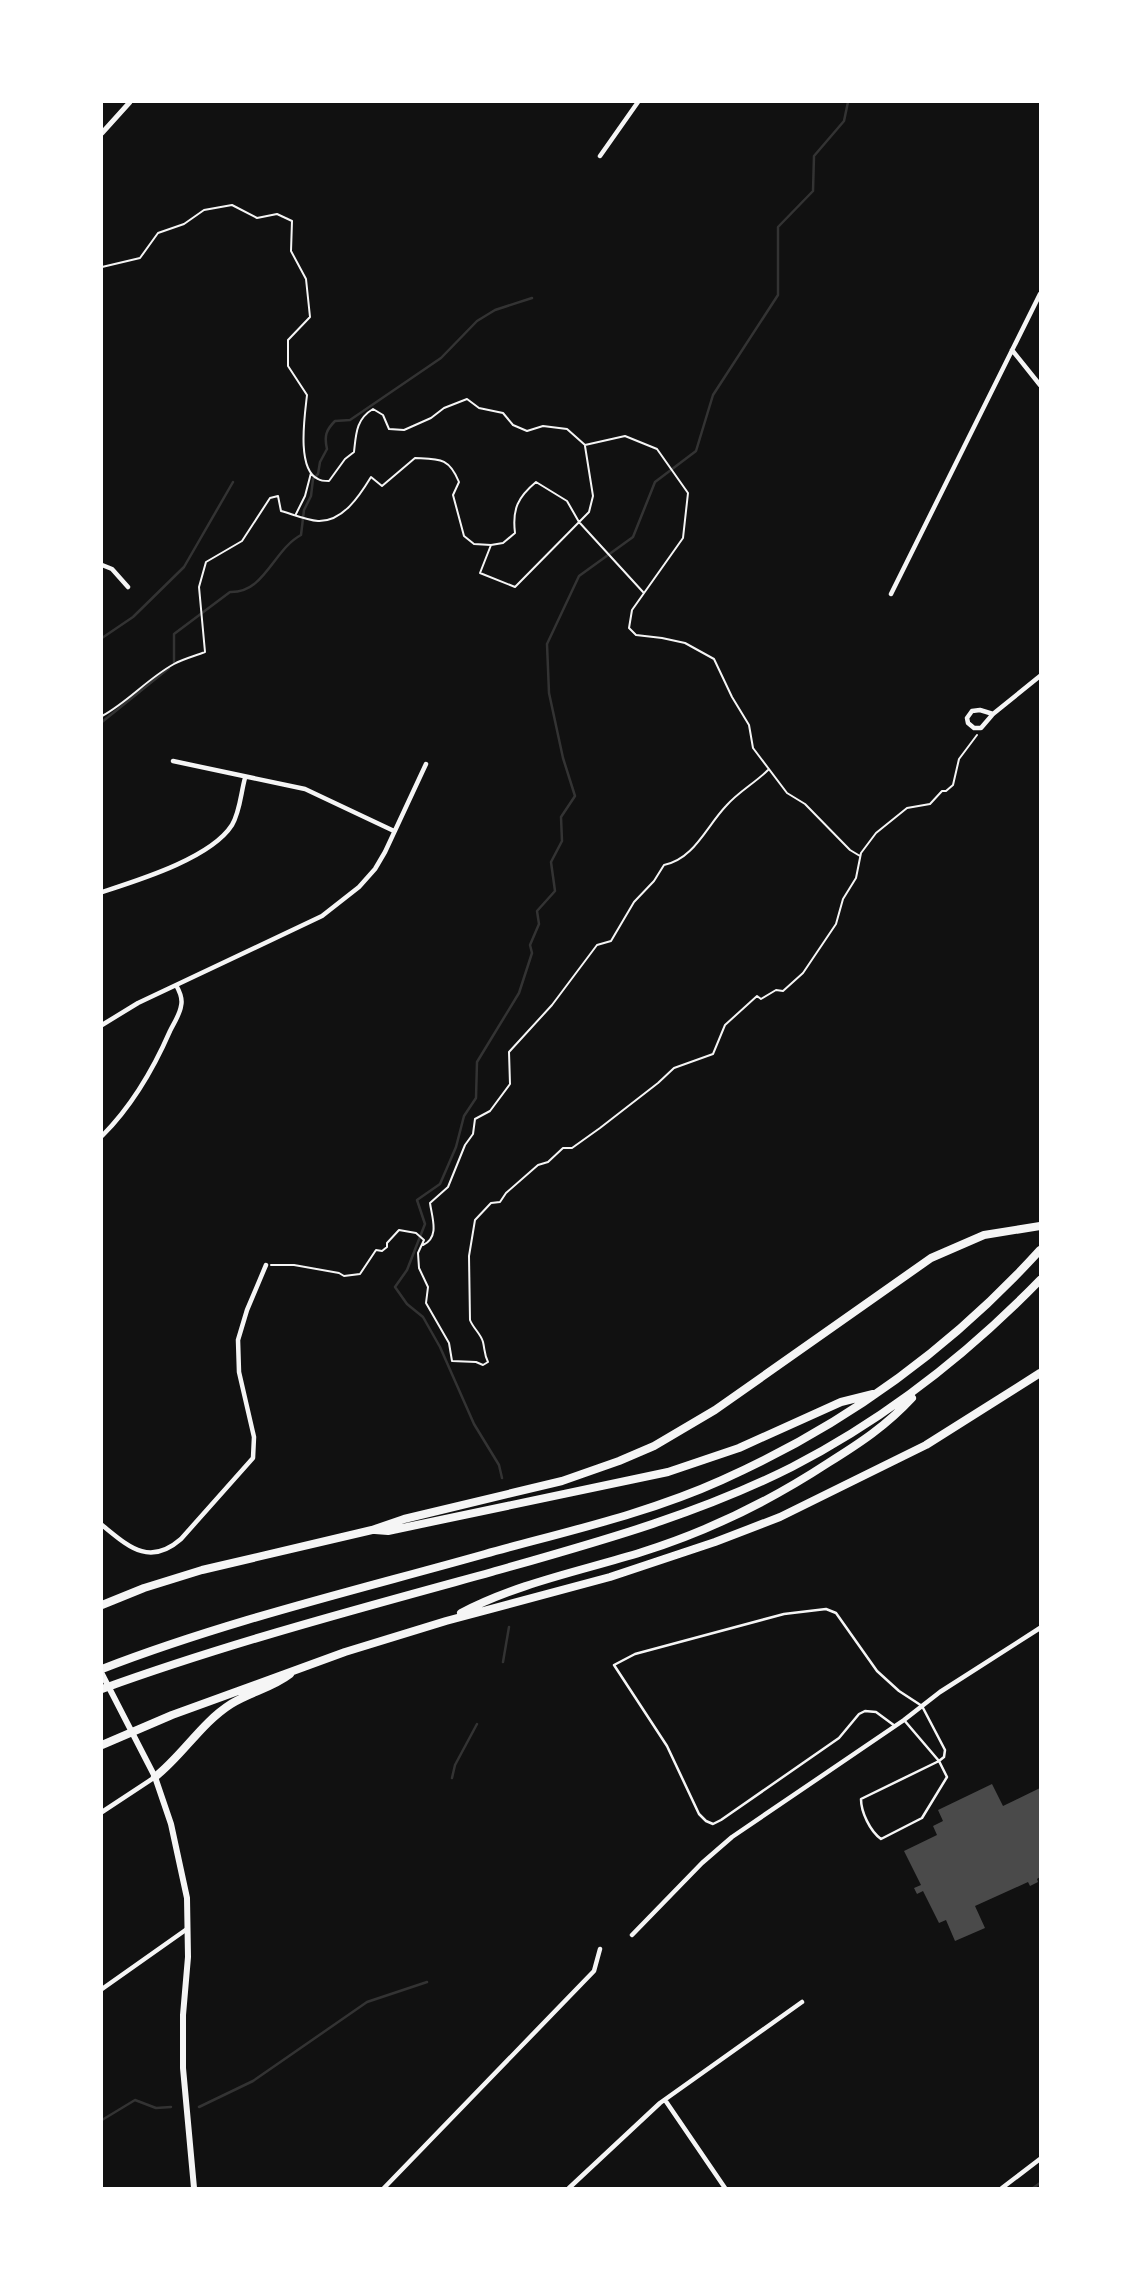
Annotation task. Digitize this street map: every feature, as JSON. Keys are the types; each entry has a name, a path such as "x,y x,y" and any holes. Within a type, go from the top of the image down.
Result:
{"highway":[{"path":"102,1605 193,1573 562,1481 619,1461 654,1446 715,1410 931,1258 984,1235 1037,1226"},
{"path":"102,1671 159,1647 243,1621 647,1508 721,1481 789,1447 879,1393 935,1351 974,1317 1041,1250"},
{"path":"102,1689 157,1670 592,1544 727,1496 791,1467 886,1412 972,1346 1041,1280"},
{"path":"102,1745 299,1668 446,1620 610,1577 780,1517 926,1445 1041,1373"},
{"path":"446,1620 491,1597 642,1552 743,1513 802,1480 890,1421 925,1384"},
{"path":"372,1530 388,1531 668,1472 739,1448 841,1402 879,1393"},
{"path":"155,1777 223,1710 280,1682 299,1668"}],"main road":[{"path":"102,1671 155,1777 171,1824 187,1898 183,2078 194,2189"}],"street":[{"path":"102,133 130,102"},
{"path":"600,156 638,102"},
{"path":"891,594 1041,294"},
{"path":"1012,351 1041,384"},
{"path":"102,565 112,569 128,587"},
{"path":"993,714 980,710 972,711 967,718 968,723 981,728 993,714 1041,676"},
{"path":"173,761 305,789 394,831"},
{"path":"102,1025 138,1003 322,916 339,904 375,869 426,764"},
{"path":"102,891 189,859 224,837 234,822 245,778"},
{"path":"102,1136 136,1094 165,1043 181,1007 176,985"},
{"path":"102,1525 137,1550 154,1553 167,1549 181,1539 251,1461 255,1443 239,1373 238,1340 266,1265"},
{"path":"632,1936 702,1863 732,1837 997,1654 1041,1628"},
{"path":"102,1812 155,1777"},
{"path":"102,1989 188,1928"},
{"path":"384,2189 594,1971 600,1950"},
{"path":"569,2189 665,2100 802,2002"},
{"path":"665,2100 725,2189"},
{"path":"1002,2189 1041,2159"}],"lane":[{"path":"895,1726 876,1712 865,1711 859,1714 839,1738 713,1824 699,1814 667,1746 614,1665 635,1654 784,1614 826,1609 836,1613 877,1671 922,1706 945,1750 944,1757 939,1761 861,1799 861,1806 874,1834 881,1839 922,1818 947,1777 939,1761 904,1720"}],"path":[{"path":"102,267 140,258 158,233 184,224 204,210 232,205 257,218 277,214 292,221 291,251 306,279 310,317 288,340 288,366 307,395 303,423 304,453 314,475 329,481 345,458 354,452 357,426 364,414 373,409 383,415 389,429 404,430 431,418 444,408 467,400 480,408 503,413 513,425 527,431 543,426 567,429 585,444 593,496 589,512 515,587 480,573 491,545"},
{"path":"585,444 625,436 657,449 688,493 683,538 632,610 629,628 636,635 685,643 714,659 732,698 749,725 753,748 787,793 805,804 850,850 860,856"},
{"path":"102,716 120,707 174,663 205,652 199,587 206,562 242,541 270,498 278,496 281,511 319,521 334,517 357,500 371,477 382,486 415,458 442,460 453,468 459,482 453,495 464,536 474,544 503,543 515,533 513,518 521,495 536,482 567,501 579,522 644,593"},
{"path":"295,514 314,475"},
{"path":"769,769 728,803 694,848 677,862 664,865 654,881 634,902 611,941 597,946 552,1004 509,1052 510,1084 490,1111 475,1119 473,1134 465,1144 448,1187 430,1203 434,1233 418,1253 419,1268 428,1287 426,1303 449,1343 452,1361 483,1365 488,1362 483,1341 473,1329 470,1320 469,1256 475,1220 491,1203 500,1202 506,1193 538,1165 548,1162 563,1148 572,1148 659,1083 674,1068 712,1054 725,1025 757,996 761,999 776,990 783,991 803,973 836,924 844,899 856,878 860,856 876,833 908,807 929,804 942,791 953,785 959,759 981,728"},
{"path":"266,1265 294,1265 344,1276 360,1273 376,1251 387,1247 387,1242 399,1230 416,1233 424,1240 423,1245"}],"building":[{"path":"992,1784 1003,1806 1040,1788 1040,1877 1038,1882 1030,1886 1028,1882 975,1906 985,1928 955,1941 946,1920 939,1923 923,1891 917,1894 914,1888 921,1885 904,1851 937,1835 933,1826 943,1821 938,1810"}],"waterway":[{"path":"502,1478 499,1465 474,1424 440,1347 423,1317 407,1304 395,1287 407,1270 425,1224 417,1200 440,1184 456,1147 464,1116 476,1098 477,1062 519,993 532,953 530,945 539,924 537,911 555,891 551,862 562,841 561,817 575,796 563,758 549,693 547,644 579,576 633,537 655,482 696,451 713,395 778,295 778,227 813,191 814,156 844,121 848,102"},
{"path":"174,663 174,634 230,592 252,586 283,550 301,535 304,510 311,496 313,479 318,474 320,462 327,449 326,434 335,421 350,420 441,358 477,321 495,310 532,298"},
{"path":"102,638 133,617 184,567 233,482"},
{"path":"102,722 169,668"},
{"path":"503,1662 509,1627"},
{"path":"452,1778 455,1765 477,1724"},
{"path":"199,2107 253,2081 367,2002 427,1982"},
{"path":"102,2120 135,2100 156,2108 171,2107"},
{"path":"1033,2188 1040,2183"}]}
